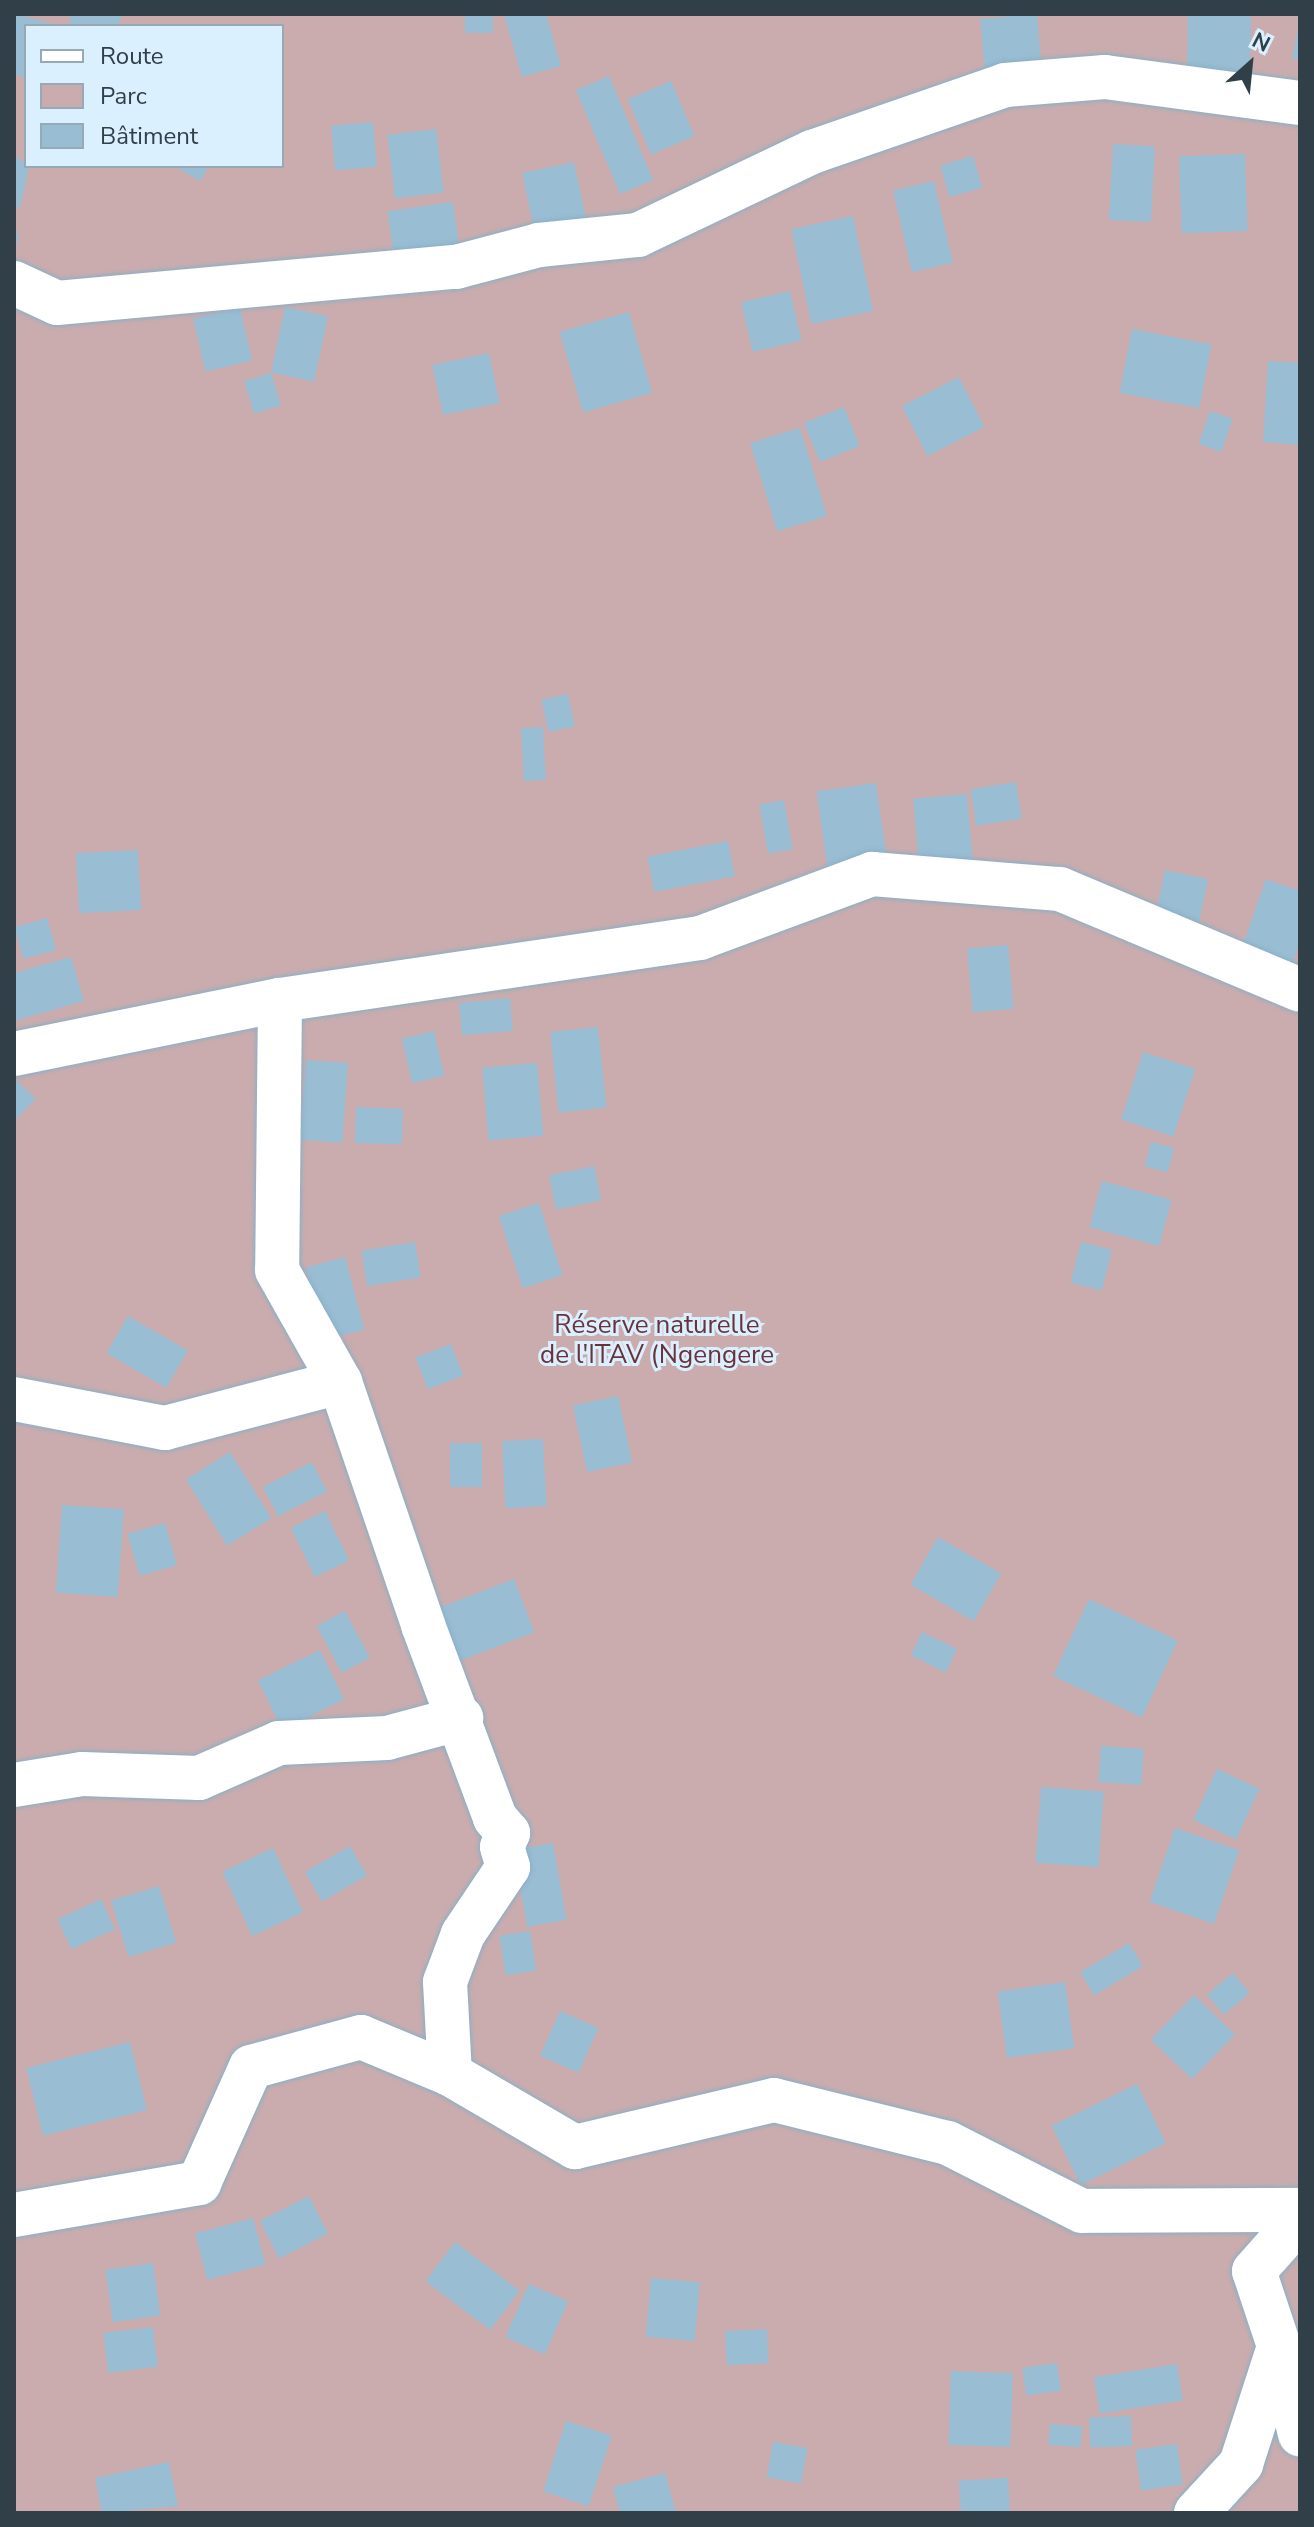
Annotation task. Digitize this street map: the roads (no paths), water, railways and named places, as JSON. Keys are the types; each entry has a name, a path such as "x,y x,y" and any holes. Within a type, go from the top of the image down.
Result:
{"street":[{"path":"14,283 57,303 456,267 539,245 638,235 812,152 1005,85 1105,77 1300,103"},
{"path":"14,1054 280,1000 700,938 872,874 1060,889 1300,990"},
{"path":"280,1000 277,1270 340,1382 495,1818 508,1833 502,1847 508,1867 463,1934 445,1982 450,2074"},
{"path":"14,1399 165,1428 340,1382"},
{"path":"14,1785 82,1774 199,1778 279,1743 387,1738 461,1718"},
{"path":"14,2215 199,2183 251,2067 361,2037 450,2074 575,2147 774,2100 948,2143 1082,2211 1300,2210"},
{"path":"1300,2219 1254,2271 1279,2346 1300,2434"},
{"path":"1196,2513 1241,2464 1279,2346"}],"park label":[{"name":"Réserve naturelle de l'ITAV (Ngengere","path":"657,1340"}]}
